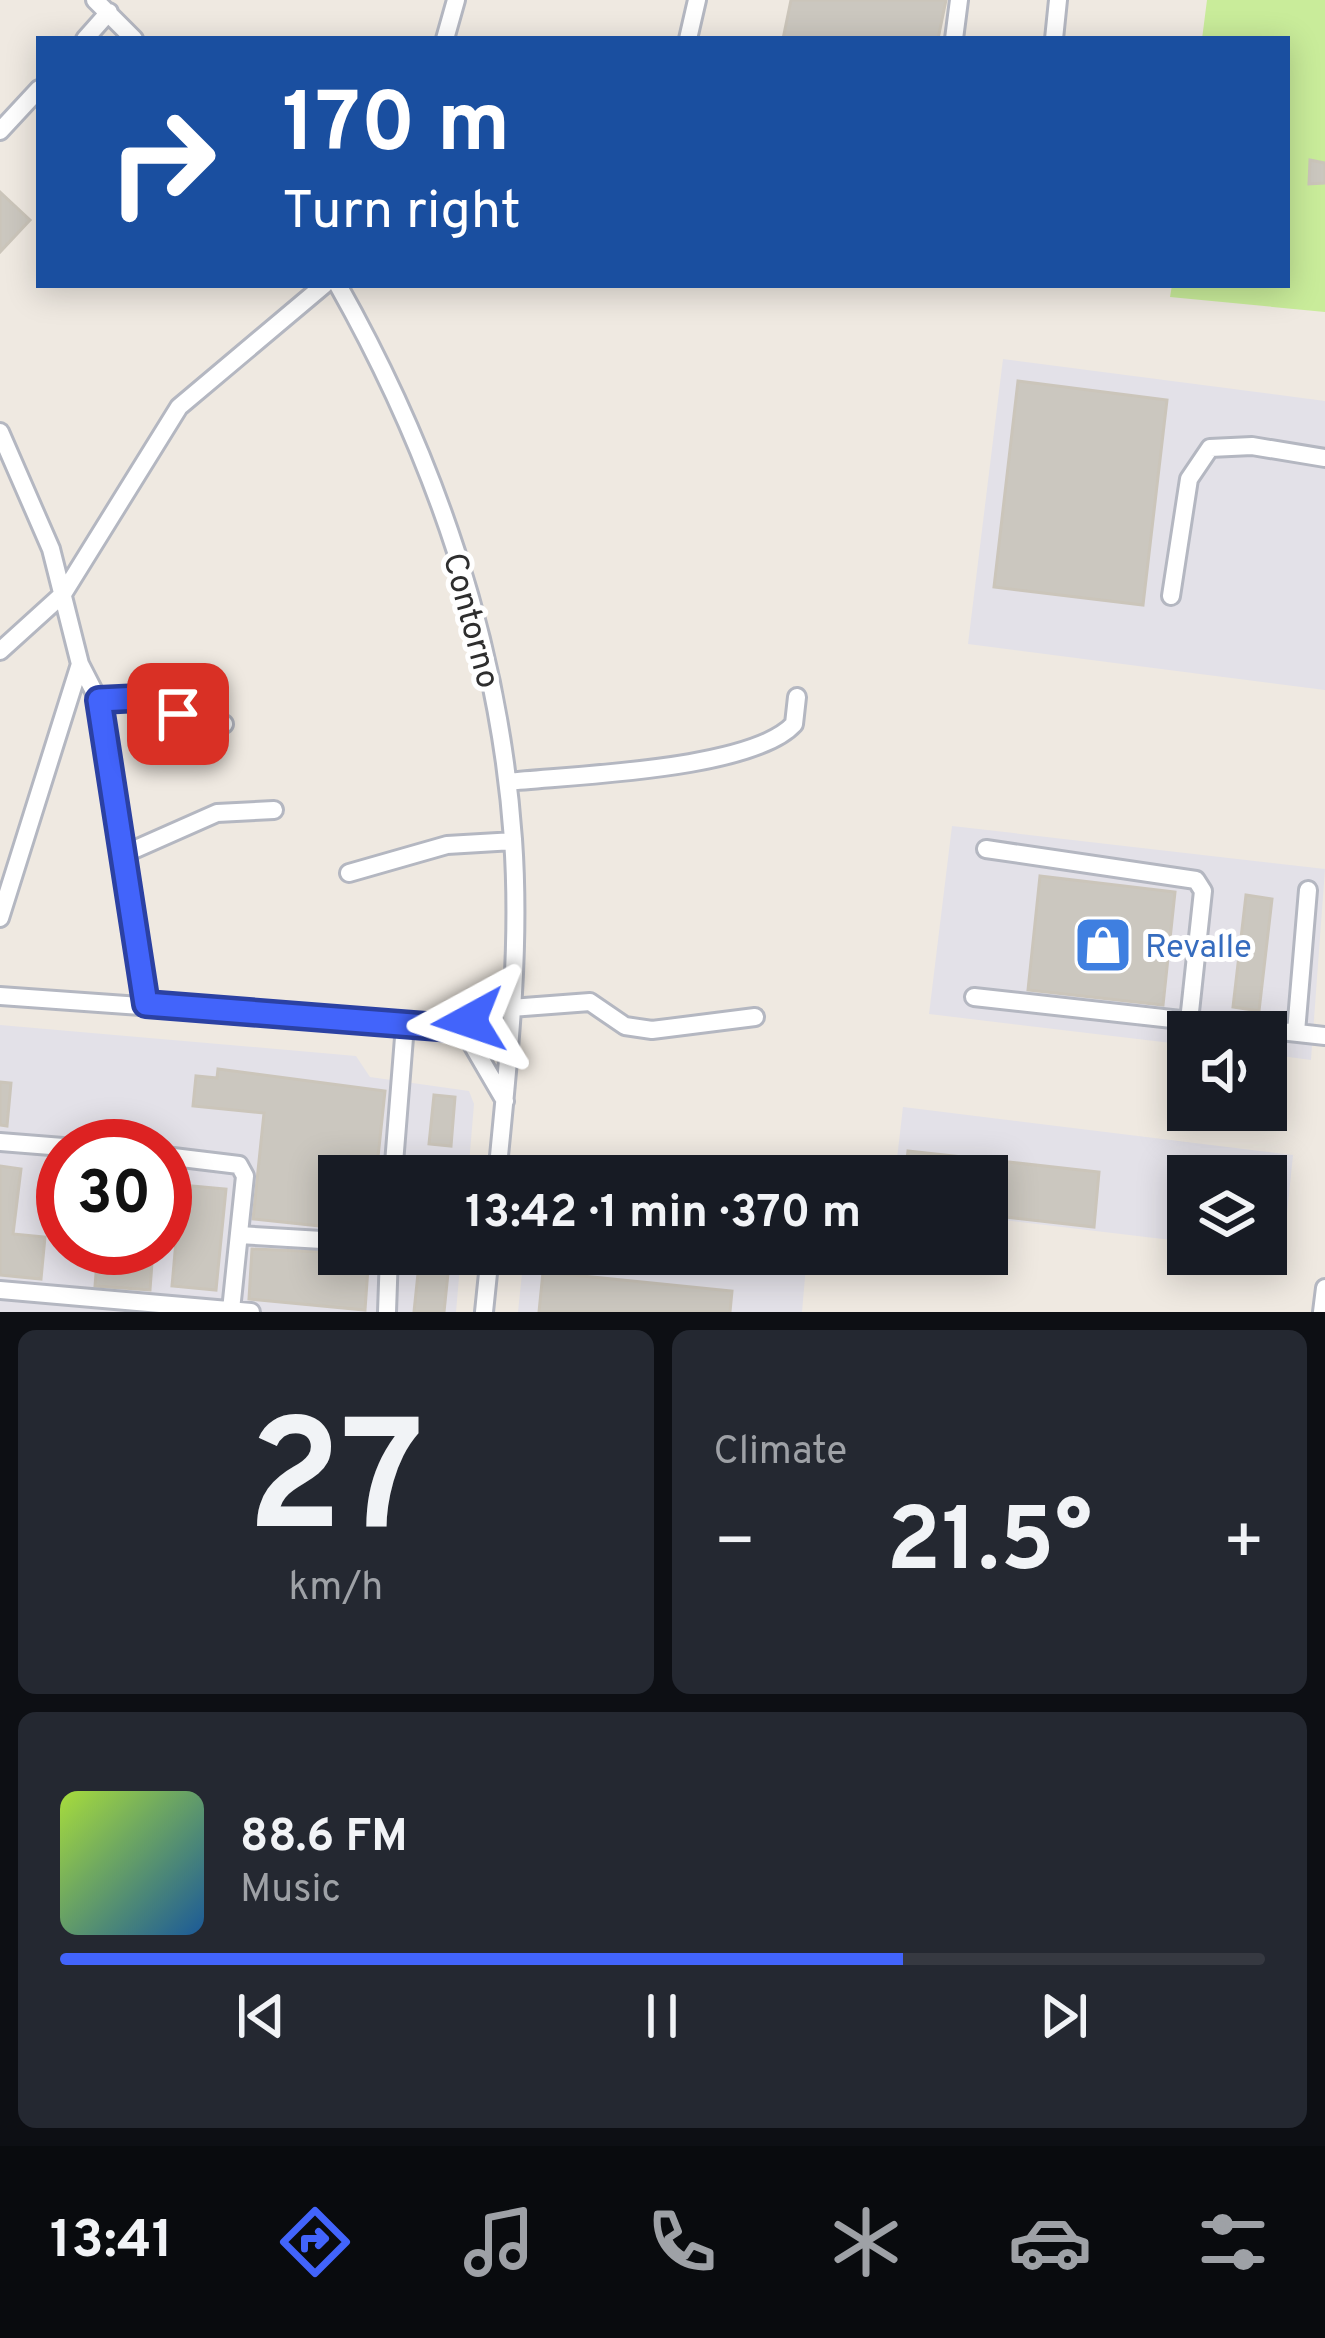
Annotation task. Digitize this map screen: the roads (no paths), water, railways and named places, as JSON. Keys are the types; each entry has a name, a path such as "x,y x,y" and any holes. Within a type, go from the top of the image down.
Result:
{"street":[{"path":"446,36 456,0"},
{"path":"689,36 697,0"},
{"path":"954,36 959,0"},
{"path":"1054,36 1058,0"},
{"path":"87,36 102,6 131,36"},
{"path":"0,131 36,92"},
{"path":"0,651 63,594 178,407 320,288"},
{"name":"Contorno","path":"340,288 401,410 452,539 493,691 514,841 513,978 499,1155"},
{"path":"0,432 51,549 80,664 99,700 146,1004"},
{"path":"1171,596 1189,479 1210,448 1252,446 1325,458"},
{"path":"0,918 80,664"},
{"path":"508,782 657,767 753,750 794,724 797,697"},
{"path":"99,700 140,698 224,724"},
{"path":"122,855 217,813 274,810"},
{"path":"349,873 447,845 514,841"},
{"path":"986,849 1196,880 1203,890 1190,1011"},
{"path":"1296,1032 1308,890"},
{"path":"464,1029 490,995 513,978"},
{"path":"0,996 464,1029"},
{"path":"974,997 1167,1019"},
{"path":"511,1008 590,1002 625,1026 652,1030 755,1017"},
{"path":"395,1155 404,1025"},
{"path":"464,1029 505,1101"},
{"path":"1287,1031 1325,1036"},
{"path":"0,1142 36,1145"},
{"path":"192,1159 239,1165 245,1176 230,1310"},
{"path":"239,1235 318,1240"},
{"path":"387,1312 388,1275"},
{"path":"484,1312 488,1275"},
{"path":"1322,1312 1325,1288"},
{"path":"0,1289 250,1312"}],"place":[{"name":"Revalle","path":"1103,945"}]}
